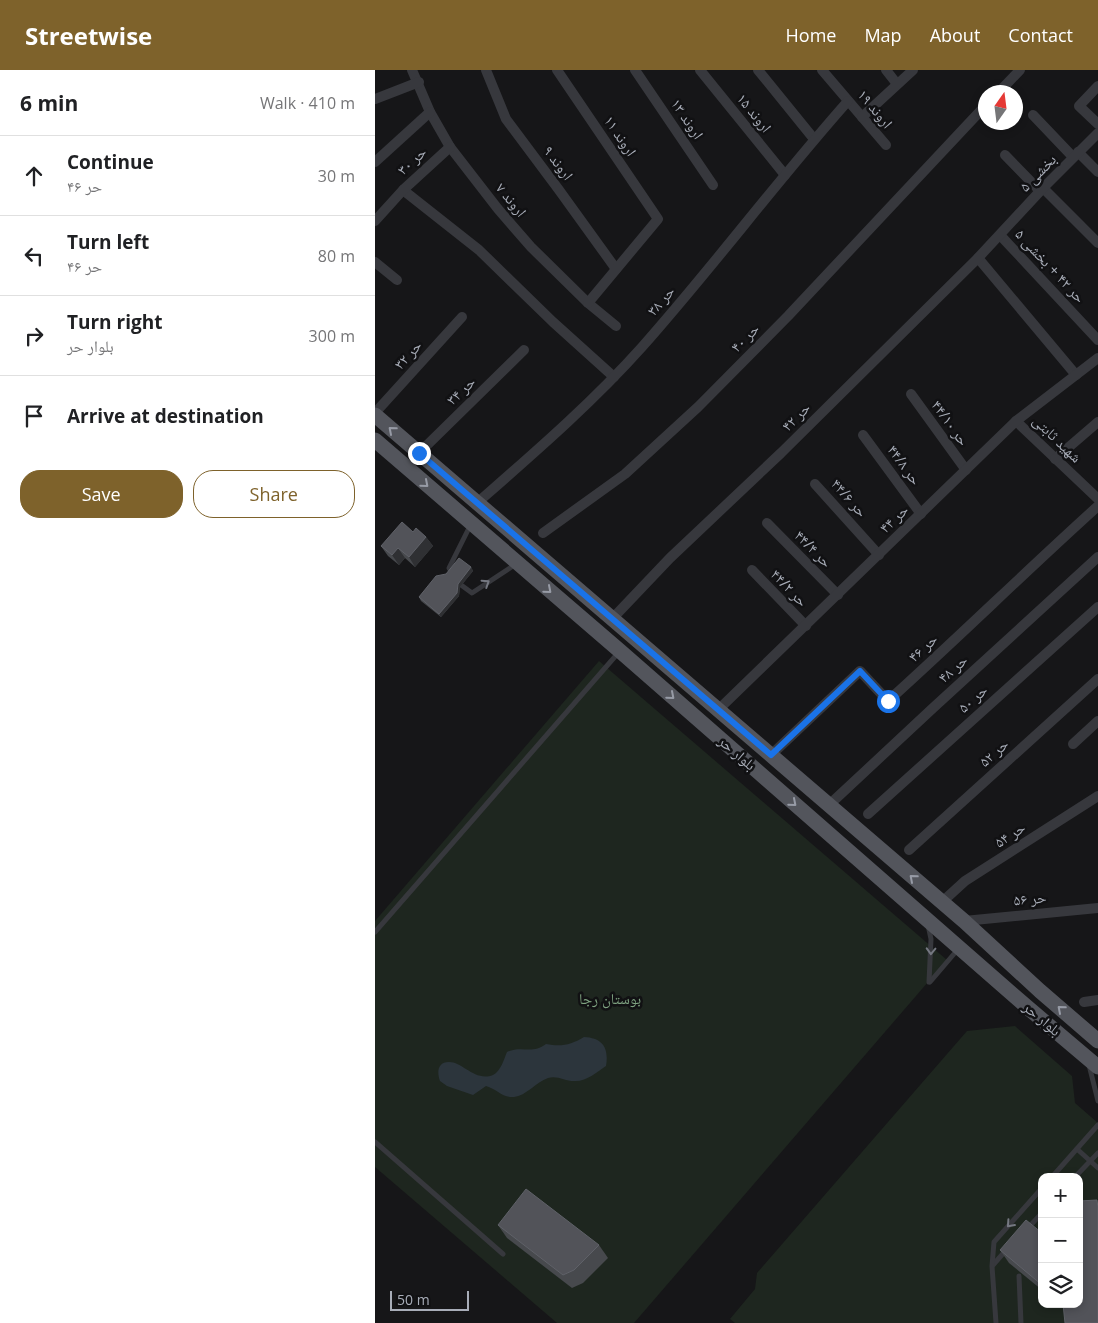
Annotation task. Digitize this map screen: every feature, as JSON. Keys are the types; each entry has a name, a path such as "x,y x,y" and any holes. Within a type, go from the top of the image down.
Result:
{"main road":[{"name":"بلوار حر","path":"375,414 964,921 1098,1041"},
{"name":"بلوار حر","path":"375,440 1092,1062"},
{"path":"1027,1006 1040,991"}],"street":[{"name":"اروند ۷","path":"412,70 431,112 450,147 531,247 588,303 616,326"},
{"name":"اروند ۹","path":"486,70 506,120 616,270"},
{"name":"اروند ۱۱","path":"557,70 658,219 616,270"},
{"name":"اروند ۱۳","path":"635,70 713,185"},
{"name":"اروند ۱۵","path":"700,70 785,175"},
{"path":"758,70 814,139"},
{"name":"اروند ۱۹","path":"822,70 886,145"},
{"path":"886,70 897,84"},
{"path":"862,117 913,70"},
{"path":"1006,85 1020,70"},
{"path":"375,99 419,82"},
{"path":"1098,86 1079,106 1098,124"},
{"name":"حر ۳۸","path":"477,503 540,448 614,377 641,348 720,256 814,139 848,101"},
{"path":"375,162 431,112"},
{"name":"حر ۴۰","path":"543,532 625,474 698,407 789,316 978,114"},
{"path":"1033,115 1076,155 1098,172"},
{"name":"بخشی ۵","path":"1000,235 1041,189 1098,132"},
{"name":"حر ۳۰","path":"375,220 403,190 450,147"},
{"path":"1005,155 1098,243"},
{"path":"403,190 479,250 553,322 614,377"},
{"name":"حر ۴۲","path":"612,618 670,558 781,453 1000,235"},
{"name":"حر ۴۲ + بخشی ۵","path":"1000,235 1098,340"},
{"path":"978,258 1076,375"},
{"path":"375,262 397,280"},
{"path":"588,303 616,270"},
{"name":"حر ۳۲","path":"375,414 462,317"},
{"name":"حر ۳۴","path":"419,453 524,350"},
{"name":"حر ۴۴","path":"718,710 1016,421 1098,358"},
{"name":"حر ۴۴/۱۰","path":"911,394 966,470"},
{"name":"شهید ثابتی","path":"1016,421 1055,459 1094,488 1098,499"},
{"path":"1055,459 1098,422"},
{"name":"حر ۴۴/۸","path":"863,434 921,514"},
{"name":"حر ۴۴/۶","path":"815,484 879,555"},
{"name":"حر ۴۶","path":"771,755 860,671 888,701 966,630 1015,581 1098,506"},
{"name":"حر ۴۴/۴","path":"767,523 838,595"},
{"name":"حر ۴۸","path":"829,805 1098,557"},
{"name":"حر ۴۴/۲","path":"752,570 806,626"},
{"name":"حر ۵۰","path":"868,814 1098,607"},
{"name":"حر ۵۲","path":"909,850 1098,679"},
{"path":"1073,744 1098,721"},
{"name":"حر ۵۴","path":"942,902 965,881 1098,796"},
{"name":"حر ۵۶","path":"964,921 1098,908"},
{"path":"1084,1002 1098,1000"}],"lane":[{"path":"471,523 449,568 457,583 472,592 517,563"},
{"path":"375,932 620,651"},
{"path":"927,920 931,939 929,982 959,948"},
{"path":"1092,1062 1098,1101"},
{"path":"1056,1173 1098,1125"},
{"path":"375,1142 503,1254"},
{"path":"1077,1149 1098,1168"},
{"path":"1079,1173 1098,1153"},
{"path":"996,1323 993,1266 994,1242 1038,1192"},
{"path":"1023,1233 1038,1217"},
{"path":"993,1266 1011,1246"},
{"path":"1019,1276 1021,1323"}],"green space":[{"name":"بوستان رجا","path":"599,661 947,960 634,1323 557,1323 375,1167 375,921"},
{"path":"1015,1026 1072,1076 1075,1103 1098,1123 1098,1323 735,1323 730,1319 755,1289 757,1273 967,1031"}],"shaded area":[{"path":"584,1037 596,1039 603,1045 607,1054 607,1060 606,1066 583,1080 571,1081 555,1077 548,1078 523,1094 510,1097 486,1086 473,1095 447,1086 439,1078 438,1071 445,1062 454,1063 481,1076 493,1075 502,1065 507,1052 517,1049 536,1049 546,1044 566,1045"}],"building":[{"path":"402,522 413,532 416,528 426,537 409,557 398,548 392,555 381,546"},
{"path":"459,558 471,567 458,584 457,593 439,614 419,597 436,576 446,574"},
{"path":"526,1189 599,1245 574,1270 563,1275 498,1225"},
{"path":"1097,1200 1098,1208 1098,1323 1065,1323 1063,1308 1083,1308 1083,1201"},
{"path":"1026,1220 1038,1230 1038,1282 1000,1250"}],"route":[{"path":"419,453 771,755 860,671 888,701"}]}
